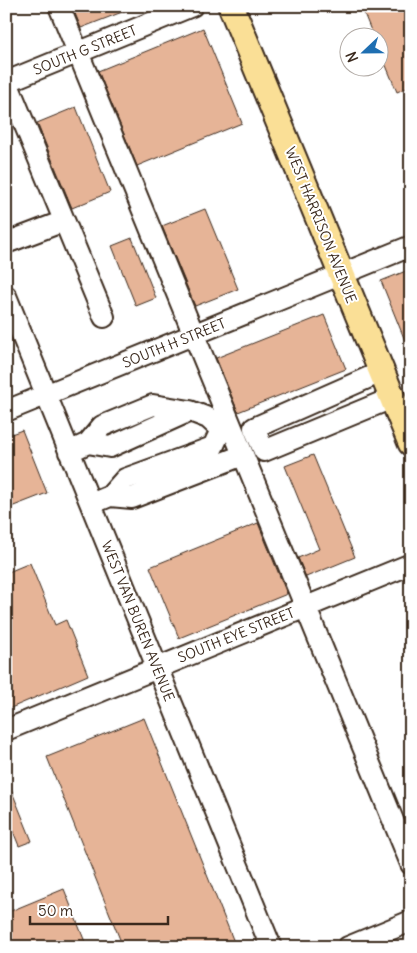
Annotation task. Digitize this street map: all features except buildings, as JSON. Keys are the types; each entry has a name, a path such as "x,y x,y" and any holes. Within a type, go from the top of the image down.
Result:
{"main road":[{"name":"WEST HARRISON AVENUE","path":"231,6 411,443"}],"street":[{"path":"59,6 193,335 226,428 242,453 411,864"},
{"name":"SOUTH G STREET","path":"7,82 192,6"},
{"path":"7,82 104,317"},
{"path":"6,243 64,221"},
{"name":"SOUTH H STREET","path":"6,411 411,246"},
{"name":"WEST VAN BUREN AVENUE","path":"6,296 271,947"},
{"path":"381,372 254,428 264,451 392,398"},
{"path":"69,452 88,443 102,426 153,405 190,411 226,428"},
{"path":"91,504 110,496 125,479 213,447 226,428"},
{"path":"110,496 132,498 242,453 260,442"},
{"name":"SOUTH EYE STREET","path":"6,730 411,564"},
{"path":"348,947 411,921"}]}
